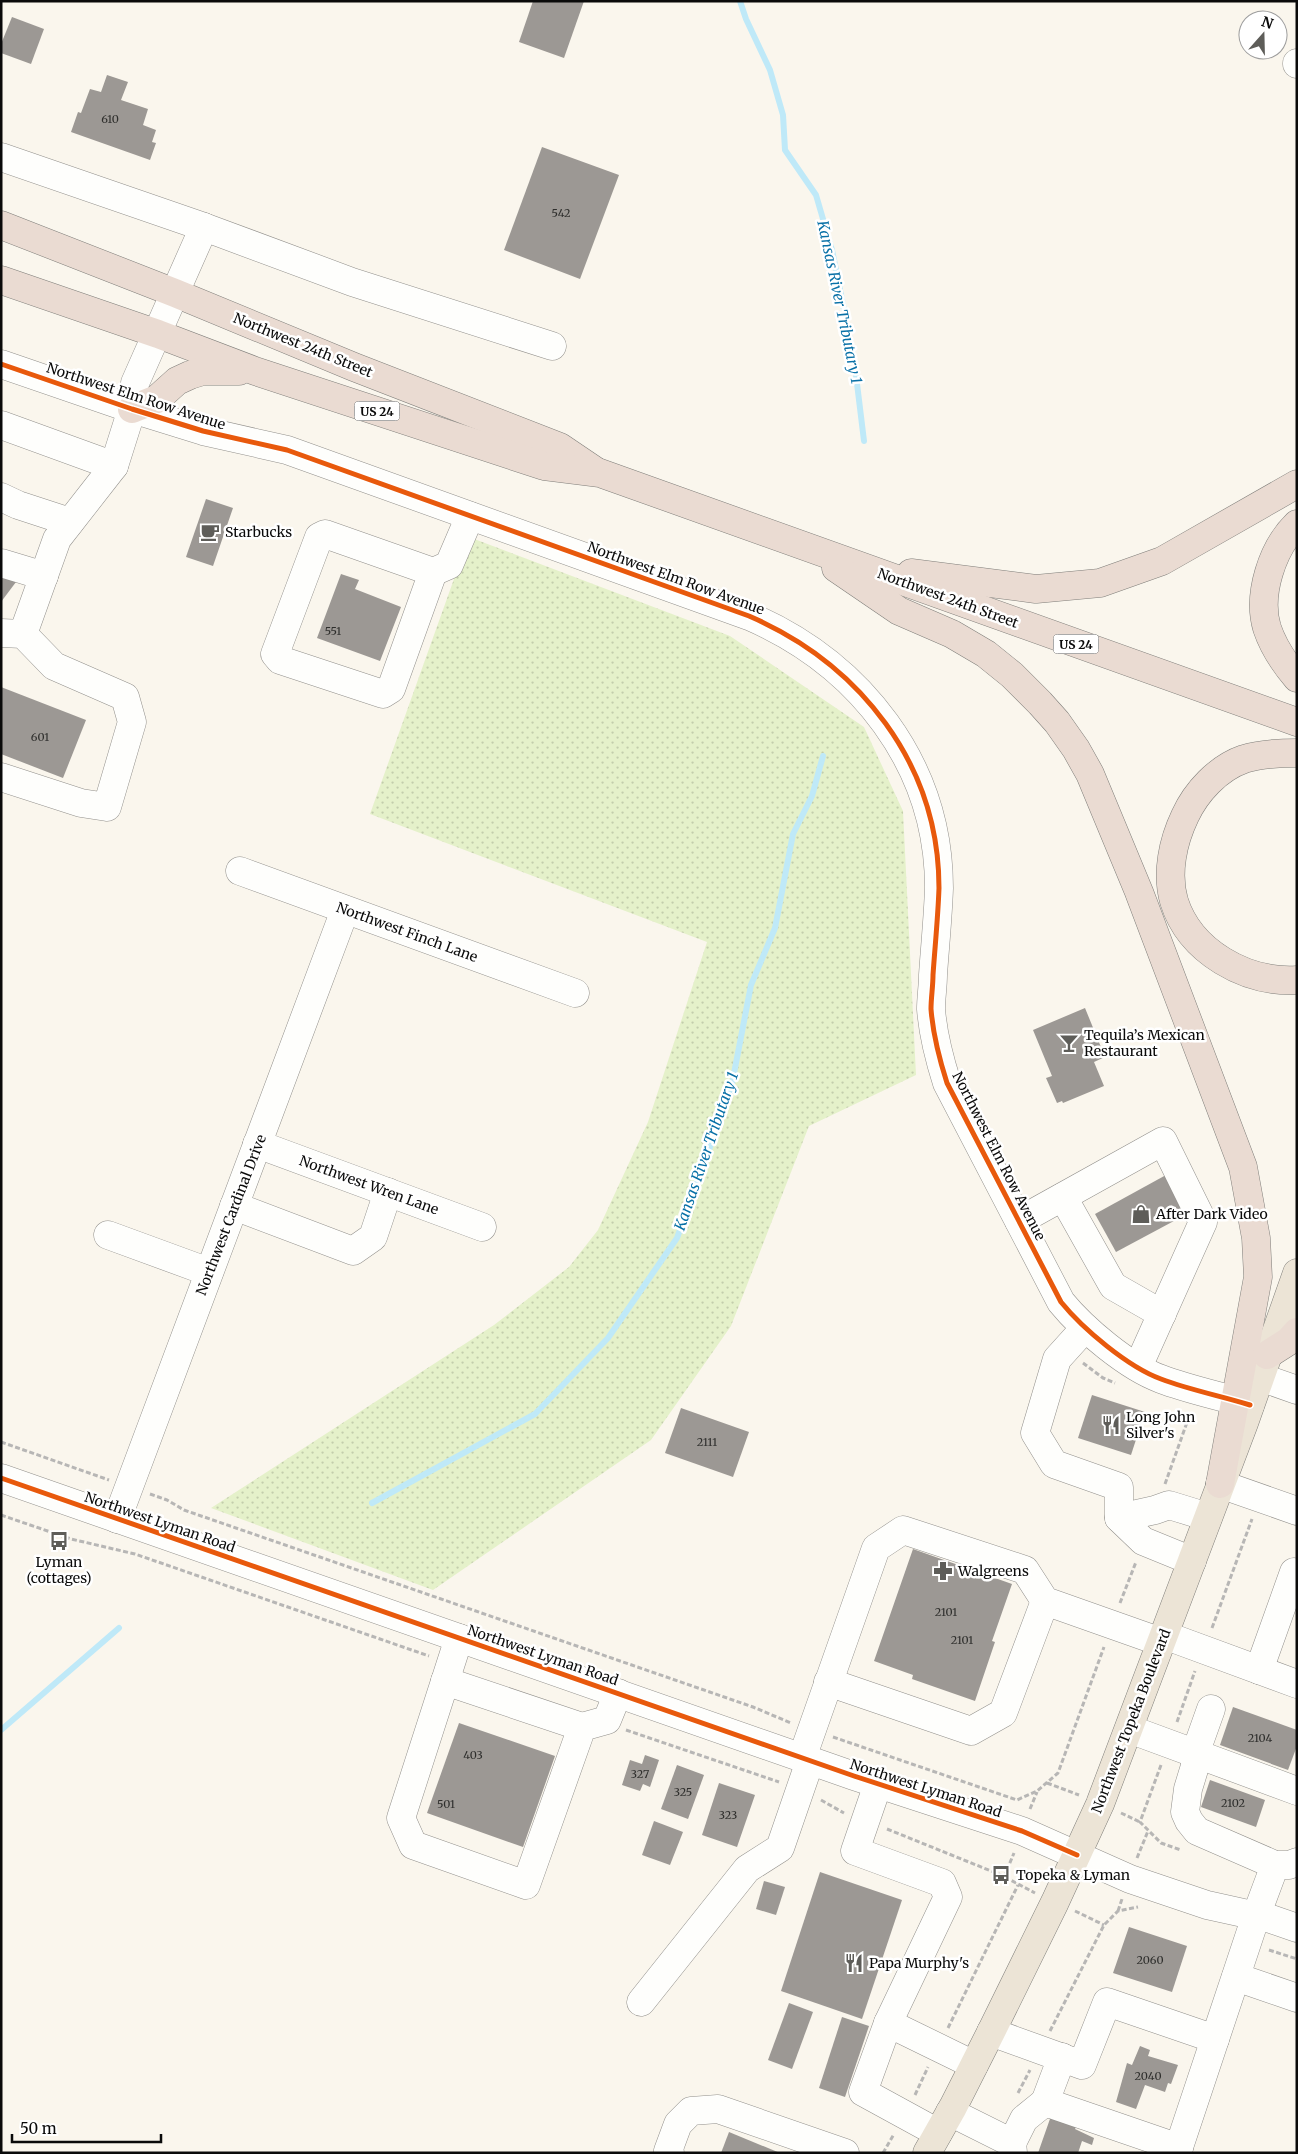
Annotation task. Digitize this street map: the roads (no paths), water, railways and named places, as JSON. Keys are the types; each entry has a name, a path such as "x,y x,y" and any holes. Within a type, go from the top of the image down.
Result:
{"highway":[{"name":"Northwest 24th Street","path":"1,226 175,293 354,367 560,447 600,473"},
{"name":"Northwest 24th Street","path":"1,280 158,334 255,371 544,466 600,473 1297,722"},
{"path":"132,409 157,399 177,381 190,375 203,371 255,371"},
{"path":"855,565 1036,589 1100,583 1162,562 1297,484"},
{"path":"1297,524 1281,543 1272,562 1266,583 1265,606 1267,627 1276,648 1297,678"},
{"path":"804,546 899,611 952,634 986,654 1012,675 1057,722 1076,749 1090,774 1139,892 1243,1166 1248,1190 1256,1238 1258,1277 1243,1403 1220,1484"},
{"path":"1297,753 1280,753 1244,759 1216,775 1191,802 1174,844 1171,868 1174,901 1178,910 1194,936 1208,950 1223,962 1240,971 1268,979 1297,980"},
{"path":"1263,1366 1297,1332"}],"main road":[{"path":"1243,1403 1263,1366 1297,1274"},
{"name":"Northwest Topeka Boulevard","path":"938,2132 991,2032 1100,1804 1220,1484"}],"street":[{"path":"1,157 204,226 352,282 552,346"},
{"path":"1,777 81,803 107,807 132,722 125,697 54,666 12,634 44,576 57,539 114,466 132,409 135,383 204,226"},
{"name":"Northwest Elm Row Avenue","path":"1,364 203,431 287,450 750,616 773,626 804,644 836,668 857,688 880,715 913,771 928,812 936,850 938,902 931,1008 935,1046 947,1083 1061,1302 1085,1328 1138,1367 1160,1379 1243,1403"},
{"path":"1,425 114,466"},
{"path":"1,497 18,506 70,522"},
{"path":"433,572 390,689 383,694 280,660 275,654 319,537 325,534 433,572 449,565 470,516"},
{"path":"1,563 44,576"},
{"name":"Northwest Finch Lane","path":"240,871 575,993"},
{"name":"Northwest Cardinal Drive","path":"117,1519 346,910"},
{"path":"1019,1221 1163,1141 1203,1222 1138,1367"},
{"name":"Northwest Wren Lane","path":"257,1144 482,1227"},
{"path":"234,1206 353,1251 373,1237 388,1192"},
{"path":"1062,1196 1113,1286 1162,1314"},
{"path":"108,1235 209,1272"},
{"path":"1085,1328 1058,1360 1035,1433 1054,1464 1119,1487 1119,1518 1143,1541 1192,1561"},
{"path":"1263,1366 1297,1390"},
{"name":"Northwest Lyman Road","path":"1,1478 878,1784 1022,1831 1130,1879 1207,1905 1297,1928"},
{"path":"1220,1484 1297,1511"},
{"path":"1119,1518 1170,1505 1208,1517"},
{"path":"641,2002 747,1869 780,1848 800,1790 806,1759 828,1682 876,1548 903,1530 1025,1570 1045,1602 1259,1670 1297,1684"},
{"path":"1259,1670 1294,1572 1297,1573"},
{"path":"828,1682 971,1731 1003,1713 1045,1602"},
{"path":"459,1638 401,1818 413,1845 526,1885 594,1724 618,1693"},
{"path":"448,1672 594,1724"},
{"path":"1045,2102 1178,2150 1256,1916 1286,1864 1220,1843 1197,1831 1189,1821 1185,1812 1195,1754 1211,1709"},
{"path":"1129,1729 1297,1791"},
{"path":"878,1784 855,1851 942,1883 948,1897 888,2023 863,2092 938,2132 1013,2148 1024,2119 1045,2102 1062,2057"},
{"path":"1236,1977 1297,1998"},
{"path":"991,2032 1082,2065 1107,2002 1215,2039"},
{"path":"888,2023 974,2066"},
{"path":"670,2153 668,2151 678,2124 692,2111 718,2110 832,2151"}],"waterway":[{"name":"Kansas River Tributary 1","path":"740,1 746,19 770,70 783,115 785,150 816,195 832,250 854,359 864,441"},
{"name":"Kansas River Tributary 1","path":"372,1503 535,1414 608,1338 677,1238 731,1089 751,985 775,928 793,834 812,796 823,756"},
{"name":"Kansas River Tributary 1","path":"1,1730 119,1628"}],"place":[{"name":"Starbucks","path":"210,532"},
{"name":"Tequila’s Mexican Restaurant","path":"1069,1043"},
{"name":"After Dark Video","path":"1141,1214"},
{"name":"Long John Silver's","path":"1111,1425"},
{"name":"Lyman (cottages)","path":"59,1541"},
{"name":"Walgreens","path":"943,1571"},
{"name":"Topeka & Lyman","path":"1001,1875"},
{"name":"Papa Murphy's","path":"854,1963"}]}
